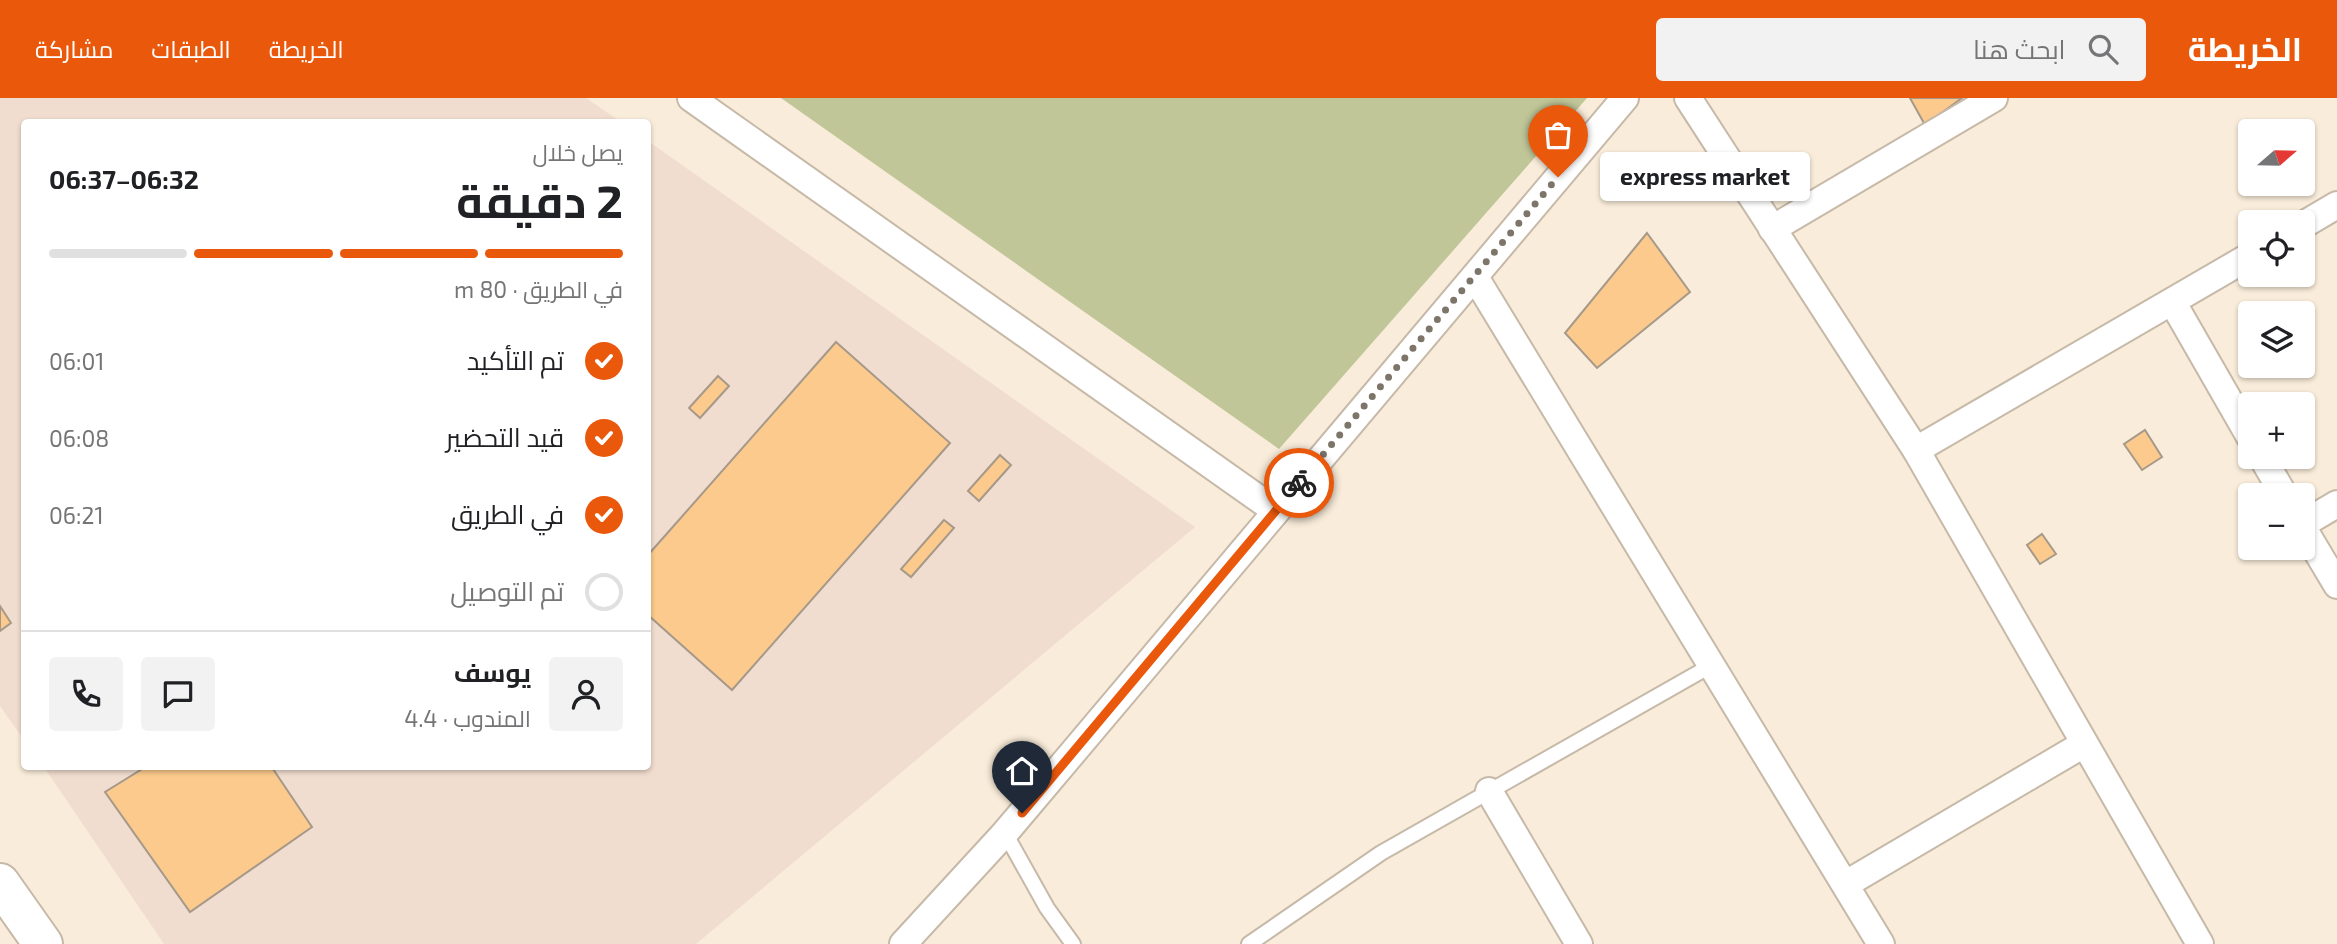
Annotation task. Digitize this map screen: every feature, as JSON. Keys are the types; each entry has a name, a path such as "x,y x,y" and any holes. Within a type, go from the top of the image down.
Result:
{"highway":[{"path":"0,883 43,944"}],"street":[{"path":"691,98 1276,511"},
{"path":"903,944 1005,833 1625,98"},
{"path":"1688,98 1916,450 2200,944"},
{"path":"1772,229 1994,98"},
{"path":"2315,218 2337,205"},
{"path":"1916,450 2238,263"},
{"path":"1475,276 1881,944"},
{"path":"2173,303 2238,416"},
{"path":"2315,518 2337,504"},
{"path":"2315,547 2337,586"},
{"path":"1846,884 2084,744"},
{"path":"1489,791 1579,944"}],"lane":[{"path":"1249,944 1381,853 1712,665"},
{"path":"1005,833 1047,908 1073,944"}],"shaded area":[{"path":"0,98 586,98 617,119 21,119 21,736 0,706"},
{"path":"651,143 1195,527 696,944 164,944 46,770 651,770"}],"green space":[{"path":"781,98 1587,98 1279,449"}],"building":[{"path":"1910,98 1962,98 1925,125"},
{"path":"1647,233 1690,292 1597,368 1565,333"},
{"path":"836,342 950,443 732,690 651,618 651,552"},
{"path":"718,376 729,386 700,418 689,408"},
{"path":"2145,430 2162,457 2142,470 2124,444"},
{"path":"1000,455 1011,465 979,501 968,491"},
{"path":"944,520 954,528 911,577 901,569"},
{"path":"2042,534 2056,554 2040,564 2027,545"},
{"path":"0,606 11,623 0,631"},
{"path":"141,770 274,770 312,827 190,912 105,792"}],"way so far":[{"path":"1299,483 1558,177"}],"place":[{"name":"express market","path":"1558,177"}],"route":[{"path":"1022,813 1299,483"}]}
